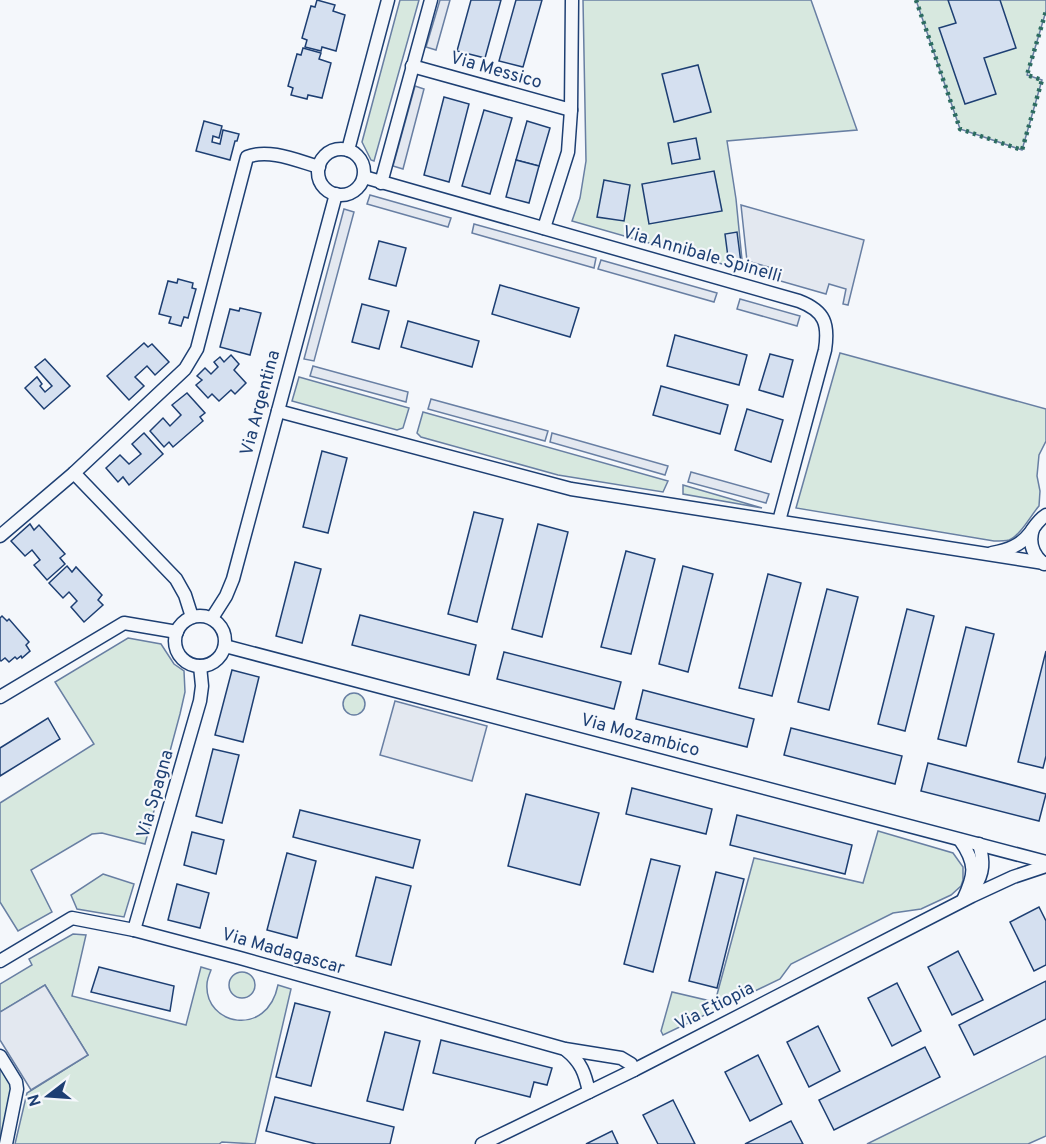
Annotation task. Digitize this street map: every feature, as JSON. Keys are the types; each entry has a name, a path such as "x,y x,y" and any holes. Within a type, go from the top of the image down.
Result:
{"street":[{"path":"348,150 388,0"},
{"path":"381,183 431,0"},
{"name":"Via Messico","path":"544,228 568,152 571,110 572,0"},
{"name":"Via Messico","path":"412,66 571,110"},
{"path":"348,150 359,157 364,177 361,184 350,193 336,194 322,184 319,167 321,161 330,152 348,150"},
{"path":"0,536 74,473 185,369 193,358 247,157 255,153 272,155 319,167"},
{"name":"Via Annibale Spinelli","path":"364,177 799,301 820,313 827,335 825,350 779,521"},
{"name":"Via Argentina","path":"212,618 226,596 233,579 336,194"},
{"path":"278,411 571,489 1045,564"},
{"path":"74,473 176,579 185,595 192,617"},
{"path":"988,554 1013,548 1041,518"},
{"path":"1041,518 1031,544 1033,552 1045,564"},
{"path":"199,615 212,618 223,630 225,646 219,658 207,665 192,664 180,655 175,640 177,632 186,620 192,617 199,615"},
{"path":"0,697 124,623 177,632"},
{"name":"Via Mozambico","path":"225,646 979,844 1046,864"},
{"name":"Via Spagna","path":"134,930 200,701 202,686 200,666"},
{"path":"960,840 969,852 973,864 970,884 963,900"},
{"name":"Via Etiopia","path":"963,900 980,879 984,864 979,844"},
{"name":"Via Etiopia","path":"482,1144 634,1070 963,900 1046,864"},
{"name":"Via Madagascar","path":"0,961 72,918 134,930 565,1049 621,1058 631,1064 634,1070"},
{"path":"565,1049 584,1069 589,1092"},
{"path":"0,1056 16,1082 17,1089 6,1144"}],"shaded area":[{"path":"400,0 419,0 374,161 371,160 362,142"},
{"path":"440,0 450,0 436,50 426,47"},
{"path":"583,0 811,0 857,130 727,141 743,270 572,221 580,198 586,161"},
{"path":"916,0 1046,0 1046,11 1027,75 1042,80 1022,150 960,129"},
{"path":"415,86 424,89 403,169 393,166"},
{"path":"370,195 451,218 448,227 367,204"},
{"path":"741,205 864,240 848,305 843,304 846,289 829,284 826,294 770,278 772,268 747,261"},
{"path":"344,209 354,212 314,361 304,359"},
{"path":"474,224 596,258 594,268 472,233"},
{"path":"601,260 717,293 714,302 598,269"},
{"path":"740,299 800,316 797,326 737,309"},
{"path":"840,353 1046,409 1046,441 1039,455 1037,476 1040,491 1039,506 1013,538 994,541 796,508"},
{"path":"313,366 408,392 406,402 310,376"},
{"path":"299,377 409,408 403,428 397,430 292,401"},
{"path":"431,399 548,431 545,441 428,409"},
{"path":"423,412 668,481 663,492 558,475 421,437 417,433"},
{"path":"552,433 668,466 665,475 550,442"},
{"path":"691,472 769,494 766,503 688,482"},
{"path":"683,485 762,508 683,494"},
{"path":"128,638 161,644 174,664 184,671 185,692 145,844 102,833 92,834 31,870 52,912 18,931 0,902 0,803 94,744 55,682"},
{"path":"354,693 362,696 365,704 362,712 354,715 346,712 343,704 346,696"},
{"path":"395,701 487,726 472,781 380,755"},
{"path":"878,831 953,853 963,867 961,886 951,895 921,909 893,913 791,964 780,979 663,1035 661,1031 672,992 715,1002 754,858 863,883"},
{"path":"103,874 134,884 124,917 77,909 71,895"},
{"path":"73,934 86,935 72,996 186,1025 201,967 211,970 207,984 209,998 215,1009 225,1017 237,1020 250,1019 262,1013 272,1002 278,985 291,989 255,1144 222,1142 219,1144 15,1144 27,1093 88,1055 45,985 0,1012 0,984 32,965 29,959"},
{"path":"242,972 251,976 255,985 251,994 242,998 233,994 229,985 233,976"},
{"path":"45,985 88,1055 31,1090 0,1040 0,1012"},
{"path":"1046,1056 1046,1136 1028,1144 867,1144"},
{"path":"0,1065 15,1089 1,1144 0,1144"}],"building":[{"path":"317,0 335,5 333,11 345,15 336,51 322,47 321,51 305,47 307,40 302,38 311,6 315,7"},
{"path":"471,0 501,0 485,58 457,51"},
{"path":"516,0 542,0 523,67 499,61"},
{"path":"948,0 1000,0 1016,48 984,58 996,94 965,104 939,28 956,23"},
{"path":"303,48 321,53 319,59 331,63 322,98 308,95 307,99 291,95 293,88 288,86 297,54 301,55"},
{"path":"698,65 711,112 674,122 662,74"},
{"path":"444,97 469,104 449,182 424,175"},
{"path":"484,110 512,118 490,194 462,186"},
{"path":"204,121 222,126 219,138 213,136 212,142 220,144 223,130 239,134 230,160 196,151"},
{"path":"527,121 550,128 539,166 516,160"},
{"path":"696,138 700,159 672,164 668,143"},
{"path":"516,160 539,166 529,203 506,197"},
{"path":"714,171 722,211 649,224 642,184"},
{"path":"604,180 630,185 624,221 597,217"},
{"path":"737,232 741,263 729,265 725,234"},
{"path":"379,241 406,248 396,286 369,279"},
{"path":"178,279 193,283 192,288 196,289 188,318 184,317 181,326 169,323 171,317 159,314 168,281 177,283"},
{"path":"500,285 579,308 570,337 492,314"},
{"path":"362,304 389,311 379,349 352,342"},
{"path":"240,308 261,313 250,355 220,347 230,309 239,311"},
{"path":"408,321 479,341 472,367 401,347"},
{"path":"675,335 747,355 739,385 667,366"},
{"path":"144,343 148,347 152,344 169,362 155,375 147,366 135,377 144,386 129,400 107,376"},
{"path":"770,354 793,360 783,397 759,390"},
{"path":"231,355 239,364 234,370 246,383 235,394 231,390 219,401 212,394 208,398 196,385 202,380 197,376 205,368 211,374 218,367 214,362 220,357 224,362"},
{"path":"45,359 70,386 44,409 25,388 37,377 45,392 52,386 35,367"},
{"path":"661,386 728,405 720,434 653,415"},
{"path":"187,393 205,413 200,417 203,421 173,447 169,442 164,447 150,431 163,418 170,426 181,415 172,405"},
{"path":"747,409 783,420 771,462 735,450"},
{"path":"144,433 163,454 129,485 123,477 118,482 106,468 120,455 129,464 141,454 132,444"},
{"path":"322,451 347,458 328,533 303,527"},
{"path":"474,512 503,519 477,622 448,614"},
{"path":"30,524 34,530 39,525 65,554 60,558 65,564 47,580 34,565 40,560 32,550 25,556 11,541"},
{"path":"538,524 568,532 542,637 512,629"},
{"path":"626,551 655,559 631,654 601,647"},
{"path":"295,562 321,569 302,643 276,636"},
{"path":"67,566 72,572 76,567 102,595 98,600 103,605 84,622 71,607 77,601 69,592 63,598 49,583"},
{"path":"683,566 713,574 688,672 659,664"},
{"path":"768,574 801,583 772,696 739,688"},
{"path":"827,589 858,597 829,710 798,702"},
{"path":"907,609 934,616 905,731 878,724"},
{"path":"360,615 476,645 469,675 352,645"},
{"path":"2,616 7,621 9,619 29,642 26,645 30,651 22,658 21,656 17,659 15,657 9,662 5,658 0,660 0,618"},
{"path":"966,627 994,634 966,746 938,739"},
{"path":"1046,651 1046,756 1043,768 1018,762"},
{"path":"504,652 621,682 614,709 497,679"},
{"path":"232,670 259,677 243,742 215,735"},
{"path":"643,690 754,719 747,747 636,719"},
{"path":"48,718 60,739 0,776 0,748"},
{"path":"791,728 902,756 895,784 784,755"},
{"path":"213,749 239,755 222,823 196,816"},
{"path":"928,763 1046,794 1039,821 921,791"},
{"path":"632,788 712,809 706,834 626,814"},
{"path":"526,794 599,813 580,885 508,866"},
{"path":"300,810 420,840 413,868 293,837"},
{"path":"737,815 852,845 845,874 730,845"},
{"path":"192,832 224,840 216,874 184,865"},
{"path":"287,853 316,861 297,938 267,930"},
{"path":"651,859 680,866 653,972 624,964"},
{"path":"716,872 744,879 717,988 689,981"},
{"path":"376,877 411,886 391,965 356,956"},
{"path":"177,884 209,893 200,928 168,920"},
{"path":"1039,907 1046,921 1046,965 1034,971 1010,922"},
{"path":"958,951 983,1000 952,1015 928,967"},
{"path":"99,967 174,986 170,1011 91,992"},
{"path":"1046,981 1046,1019 974,1055 959,1025"},
{"path":"897,983 921,1031 892,1046 868,998"},
{"path":"295,1003 330,1012 311,1086 276,1077"},
{"path":"818,1026 840,1071 809,1087 787,1042"},
{"path":"385,1032 420,1041 403,1110 367,1101"},
{"path":"441,1040 552,1068 547,1085 534,1082 530,1097 433,1073"},
{"path":"925,1047 940,1077 834,1130 819,1100"},
{"path":"758,1055 782,1104 750,1121 725,1072"},
{"path":"275,1097 394,1127 390,1144 316,1144 266,1131"},
{"path":"673,1100 695,1144 658,1144 643,1115"},
{"path":"791,1121 803,1144 745,1144"},
{"path":"612,1131 618,1144 586,1144"}],"hedge":[{"path":"916,0 960,129 1022,150 1042,80 1027,75 1046,11"}]}
